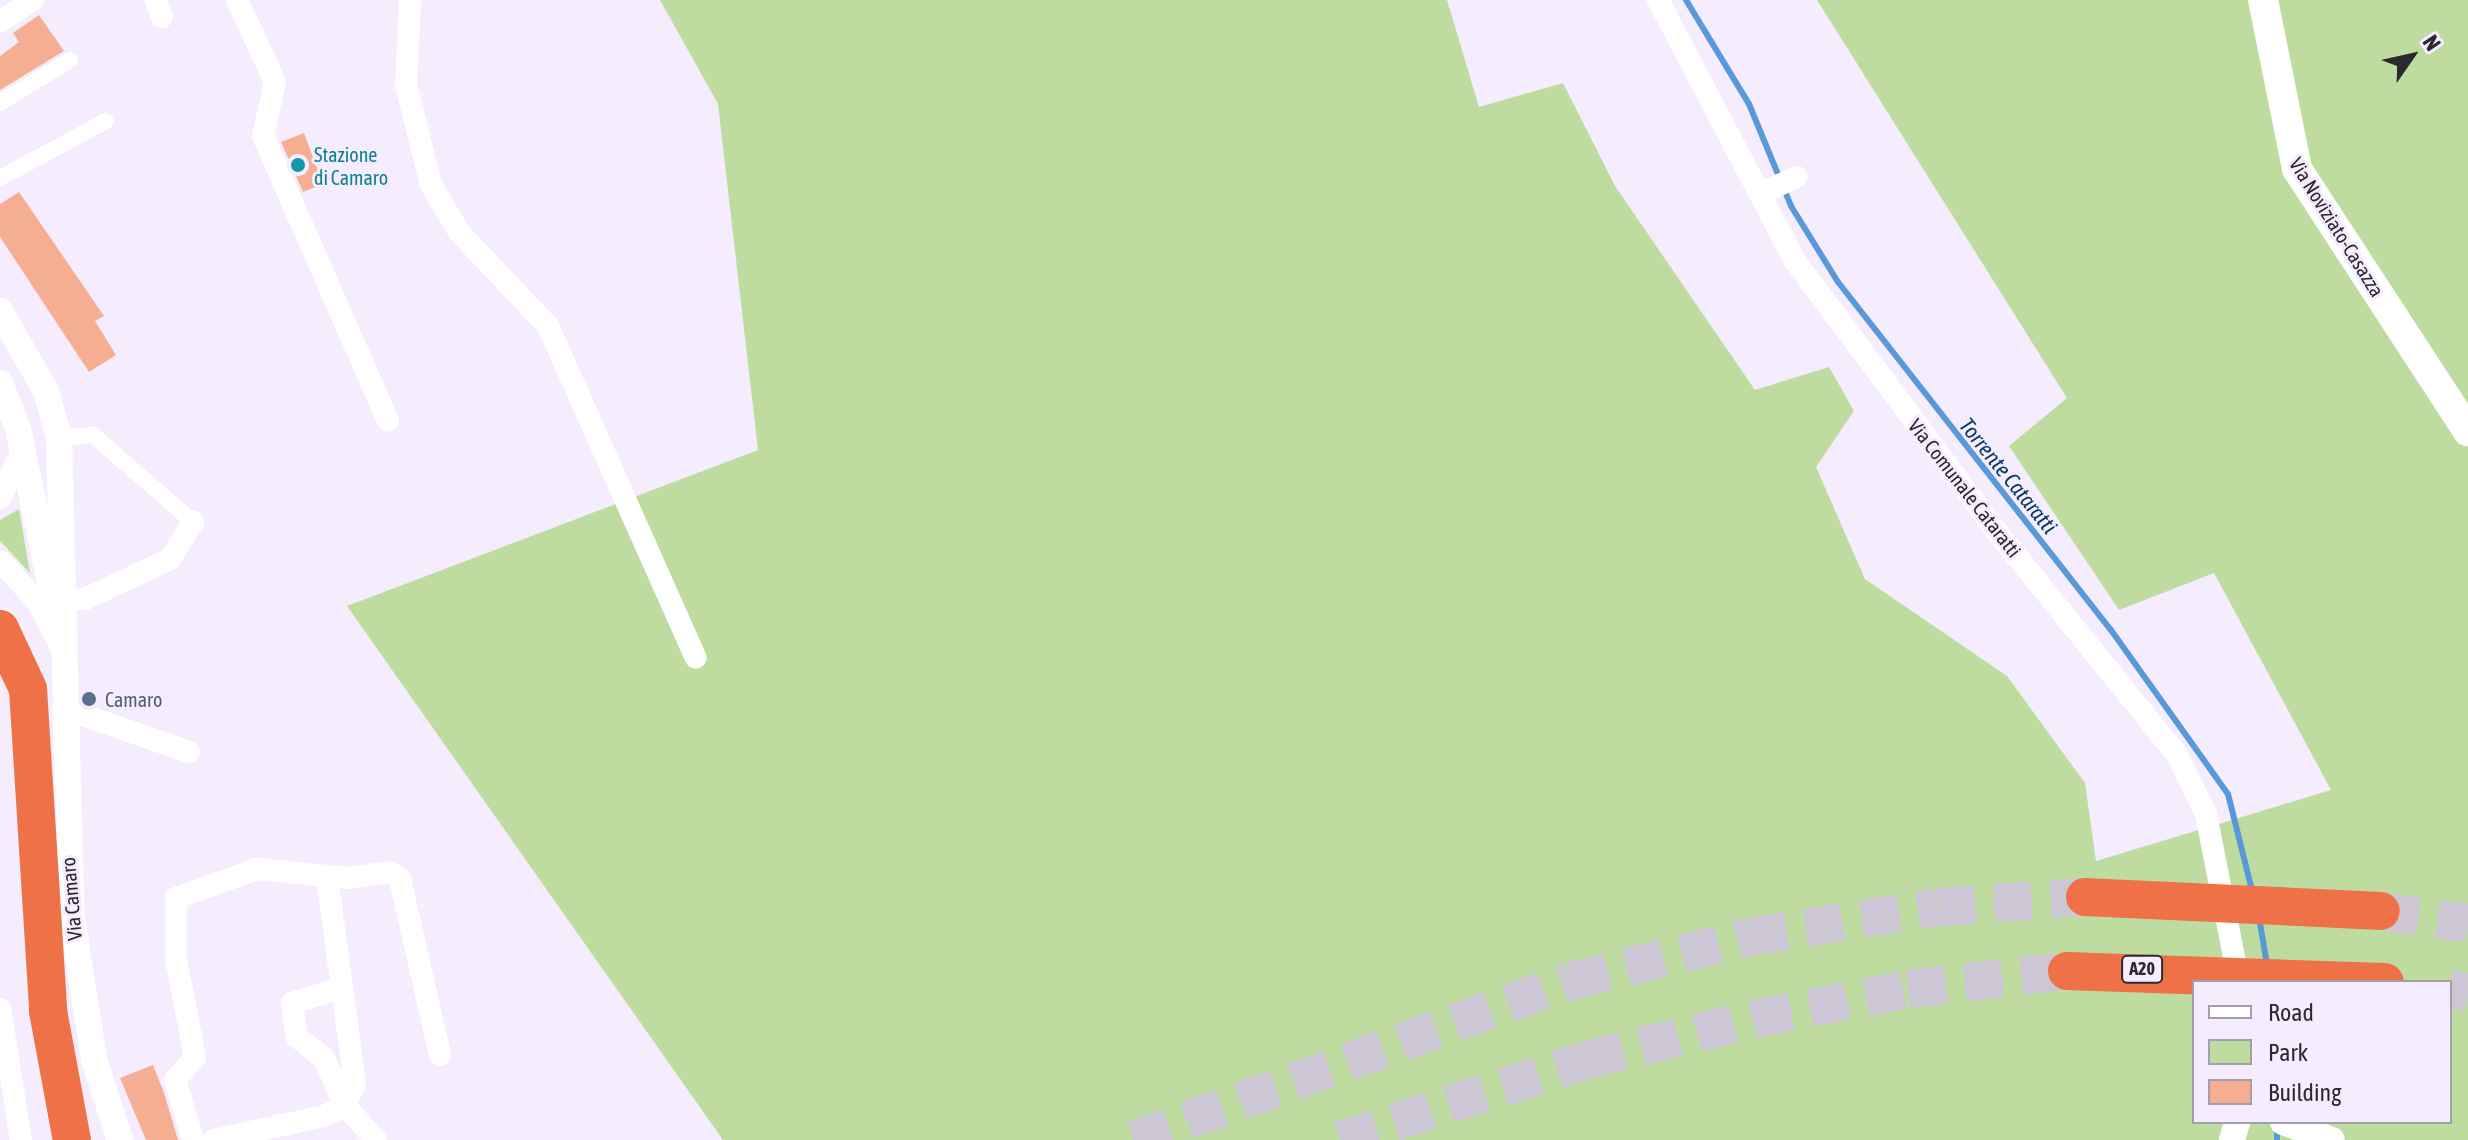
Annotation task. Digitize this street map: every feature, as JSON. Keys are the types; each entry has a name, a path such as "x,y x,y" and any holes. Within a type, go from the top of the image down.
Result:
{"highway":[{"path":"0,629 28,689 48,1011 72,1140"},
{"path":"0,667 8,695 23,1008 47,1140"},
{"path":"2085,897 2206,899 2381,911"},
{"name":"A20","path":"2067,971 2359,980"}],"main road":[{"name":"Via Noviziato-Casazza","path":"2263,0 2297,169 2468,431"}],"street":[{"path":"0,22 33,0"},
{"path":"237,0 275,82 263,136 388,421"},
{"path":"410,0 406,84 431,185 459,232 548,326 696,658"},
{"name":"Via Comunale Cataratti","path":"1658,0 1795,261 1894,396 2177,755 2206,814 2228,977"},
{"path":"0,103 70,60"},
{"path":"0,178 106,121"},
{"path":"1762,193 1797,177"},
{"name":"Via Camaro","path":"0,311 46,391 59,438 61,477 53,601"},
{"name":"Via Camaro","path":"0,383 22,451 64,653 63,708 71,911 94,1059 116,1134"},
{"path":"0,561 53,601 85,599 170,559 193,522 93,435 59,438"},
{"path":"0,498 22,451"},
{"path":"29,482 61,477"},
{"path":"63,708 189,752"},
{"path":"193,1140 175,1080 195,1058 176,958 176,898 258,869 327,876 390,872 400,879 440,1055"},
{"path":"327,876 341,988 354,1059 345,1106"},
{"path":"341,988 292,1003 297,1037 324,1058 345,1106 376,1140"},
{"path":"0,1009 21,1140"},
{"path":"214,1140 345,1106"},
{"path":"2292,1124 2332,1140"}],"green space":[{"path":"660,0 1447,0 1479,107 1563,83 1615,186 1755,390 1829,367 1854,411 1816,467 1865,579 2007,676 2085,783 2096,861 2331,790 2214,573 2119,610 2009,446 2067,398 1817,0 2468,0 2468,1140 723,1140 347,606 758,450 718,104"},
{"path":"19,509 30,573 0,541 0,520"}],"building":[{"path":"39,15 64,51 0,90 0,56 19,42 13,33"},
{"name":"Stazione di Camaro","path":"304,133 323,184 303,192 281,142"},
{"path":"19,192 104,316 95,321 116,355 89,372 0,237 0,204"},
{"path":"153,1065 178,1140 146,1140 120,1078"}],"waterway":[{"name":"Torrente Cataratti","path":"1686,0 1749,104 1791,206 1838,282 2111,630 2228,794 2252,890"},
{"name":"Torrente Cataratti","path":"2259,917 2267,965"},
{"name":"Torrente Cataratti","path":"2277,1126 2277,1140"}],"tunnel":[{"path":"1133,1140 1571,981 1749,937 1937,907 2085,897"},
{"path":"2381,911 2468,923"},
{"path":"1340,1140 1586,1060 1754,1019 1908,989 2067,971"},
{"path":"2452,990 2468,992"}],"place":[{"name":"Stazione di Camaro","path":"298,165"},
{"name":"Camaro","path":"89,699"}]}
